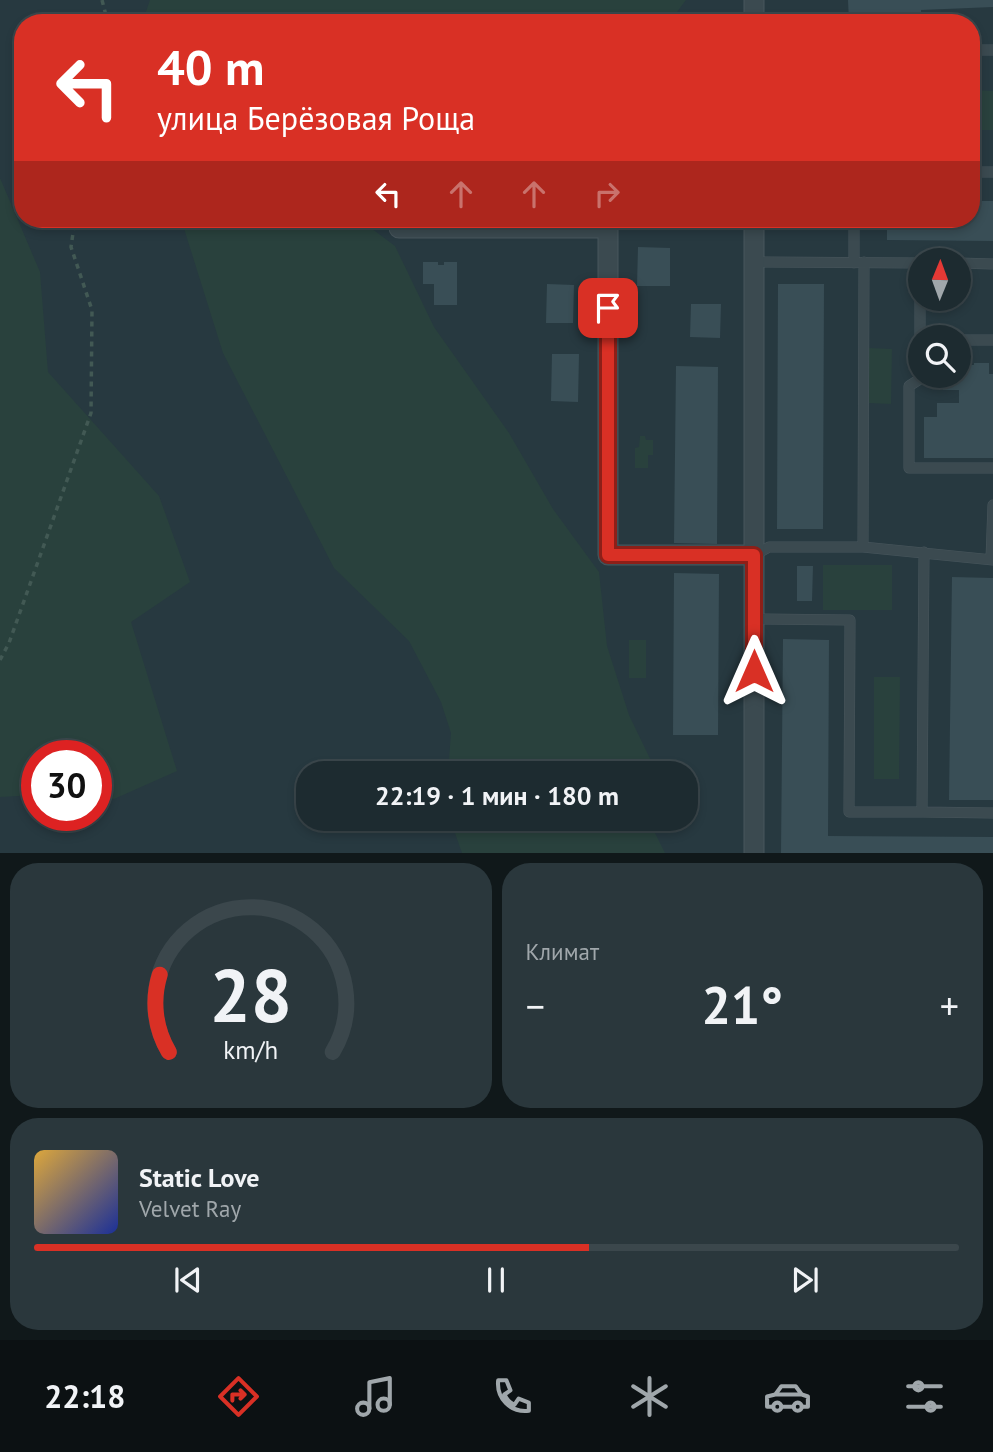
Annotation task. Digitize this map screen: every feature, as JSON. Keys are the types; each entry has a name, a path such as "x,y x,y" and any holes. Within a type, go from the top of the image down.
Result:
{"street":[{"path":"399,228 608,228 608,555 754,555"},
{"path":"754,228 754,853"}],"lane":[{"path":"856,228 859,262 863,547"},
{"path":"754,262 908,263"},
{"path":"971,263 993,264"},
{"path":"971,340 993,340"},
{"path":"909,388 909,468 993,468"},
{"path":"754,555 769,547 863,547 992,560 993,505"},
{"path":"922,813 924,552"},
{"path":"754,620 850,620 849,812 993,813"}],"path":[{"path":"0,660 9,643 91,413 92,310 71,247 74,228"}],"green space":[{"path":"150,0 686,0 676,14 145,14"},
{"path":"980,90 993,91 993,130 980,130"},
{"path":"0,178 14,211 14,228 21,228 40,272 48,372 159,496 190,582 131,622 177,771 112,799 112,740 21,740 21,796 0,797"},
{"path":"184,228 371,228 395,246 434,327 509,433 553,509 599,572 607,646 629,715 651,761 449,761 451,733 441,702 409,641 334,568 223,353"},
{"path":"869,348 892,349 891,404 868,403"},
{"path":"640,436 653,440 653,455 648,455 648,468 635,468 635,448 639,447"},
{"path":"823,565 892,565 892,610 823,610"},
{"path":"629,640 646,640 646,678 629,678"},
{"path":"874,677 900,677 899,779 874,779"},
{"path":"454,831 655,831 665,853 462,853"}],"building":[{"path":"848,0 993,0 993,7 921,10 921,14 849,14"},
{"path":"980,201 993,201 993,241 887,240 887,228 980,228"},
{"path":"777,228 823,228 823,229"},
{"path":"638,247 670,248 670,286 637,286"},
{"path":"423,262 438,262 438,265 444,265 444,262 457,262 457,305 434,305 434,284 423,284"},
{"path":"547,284 574,285 573,323 546,323"},
{"path":"778,284 824,284 823,529 777,529"},
{"path":"691,304 721,304 720,338 690,337"},
{"path":"552,354 579,354 578,402 551,401"},
{"path":"989,363 989,374 993,374 993,458 924,458 924,417 937,417 937,403 959,403 959,390 943,388 971,388 971,365"},
{"path":"676,366 718,367 717,544 674,543"},
{"path":"797,566 813,566 812,601 797,601"},
{"path":"674,573 719,574 718,735 673,735"},
{"path":"952,577 993,578 993,800 949,800"},
{"path":"783,639 829,640 828,836 993,837 993,853 781,853"}],"route":[{"path":"608,308 608,555 754,555 754,671"}]}
